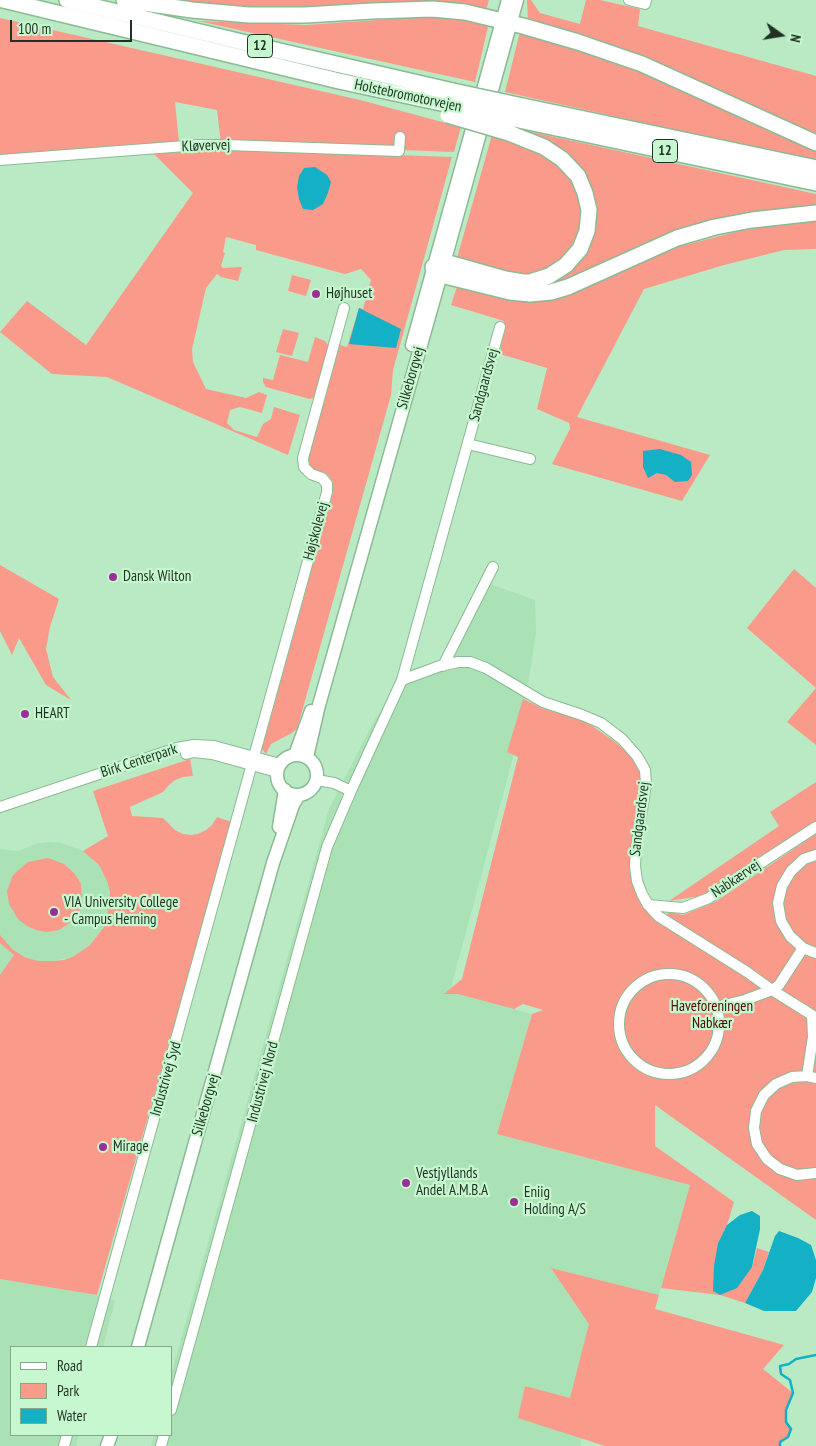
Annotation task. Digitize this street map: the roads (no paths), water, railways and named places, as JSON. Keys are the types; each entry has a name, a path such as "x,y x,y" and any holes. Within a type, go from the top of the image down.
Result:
{"highway":[{"name":"Holstebromotorvejen","path":"3,0 339,81 386,99 450,104"},
{"name":"Holstebromotorvejen","path":"67,0 262,47 450,104 816,184"},
{"path":"124,0 192,10 249,15 306,15 432,9 464,12 578,42 642,64 816,143"},
{"path":"0,8 85,27 131,32"},
{"path":"440,268 522,282 530,282 549,276 566,265 580,249 587,231 589,210 578,176 562,159 544,147 514,119 450,104"},
{"name":"Holstebromotorvejen","path":"514,119 816,168"},
{"path":"440,268 510,292 530,294 551,292 568,287 677,238 752,220 816,213"}],"main road":[{"name":"Silkeborgvej","path":"301,756 316,696 440,268 506,22 508,0"},
{"name":"Silkeborgvej","path":"506,22 517,0"},
{"path":"289,756 301,756 316,766 317,780 306,793 290,794 280,784 279,768 289,756"},
{"name":"Silkeborgvej","path":"273,862 285,790"},
{"name":"Silkeborgvej","path":"138,1346 273,862 293,805 299,794"}],"street":[{"path":"629,0 645,4 646,0"},
{"name":"Kløvervej","path":"0,160 199,145 399,151 400,137"},
{"name":"Højskolevej","path":"253,761 327,492 327,484 322,478 312,474 304,467 302,458 344,308"},
{"name":"Sandgaardsvej","path":"351,791 402,680 500,327"},
{"path":"468,444 530,459"},
{"path":"443,666 494,567"},
{"name":"Sandgaardsvej","path":"402,680 458,662 470,662 486,668 543,702 582,715 601,724 622,739 646,770 646,784 634,866 637,881 648,905 658,916 812,1015 812,1077"},
{"name":"Birk Centerpark","path":"0,807 177,748 214,746 253,761"},
{"name":"Birk Centerpark","path":"0,814 177,755 194,752 253,761 279,768"},
{"name":"Industrivej Syd","path":"91,1346 253,761"},
{"path":"317,780 351,791"},
{"name":"Industrivej Nord","path":"172,1406 327,847 351,791"},
{"name":"Nabkærvej","path":"648,905 683,908 709,898 816,827"},
{"path":"816,855 804,859 791,871 782,886 778,903 781,921 790,936 803,948 816,953"},
{"path":"716,1007 745,1000 772,990 779,985 803,948"},
{"path":"671,974 686,977 699,984 709,994 716,1007 719,1022 718,1037 712,1050 702,1062 689,1070 675,1074 660,1073 646,1068 634,1060 625,1048 620,1034 623,1004 631,992 642,982 656,976 671,974"},
{"path":"812,1077 792,1077 776,1084 764,1095 756,1110 754,1128 757,1144 767,1159 780,1170 797,1175 816,1173"}],"water":[{"path":"315,167 327,175 331,182 328,193 323,204 313,210 303,209 297,187 299,176 304,168"},
{"path":"359,308 401,329 396,348 349,344"},
{"path":"660,449 681,455 691,462 692,475 688,481 675,482 666,475 657,473 648,478 643,467 643,451"},
{"path":"752,1211 760,1216 760,1229 752,1267 737,1288 720,1295 713,1291 714,1266 718,1243 727,1225 740,1215"},
{"path":"779,1231 811,1245 816,1260 816,1278 812,1292 796,1311 764,1311 745,1303 763,1270 775,1236"}],"waterway":[{"path":"780,1446 780,1442 788,1437 791,1429 786,1422 786,1410 793,1393 790,1380 781,1374 780,1366 789,1364 796,1359 816,1355"}],"place":[{"name":"Højhuset","path":"316,294"},
{"name":"Dansk Wilton","path":"113,577"},
{"name":"HEART","path":"25,714"},
{"name":"VIA University College - Campus Herning","path":"54,912"},
{"name":"Mirage","path":"103,1147"},
{"name":"Vestjyllands Andel A.M.B.A","path":"406,1183"},
{"name":"Eniig Holding A/S","path":"514,1202"}],"park label":[{"name":"Haveforeningen Nabkær","path":"712,1016"}]}
